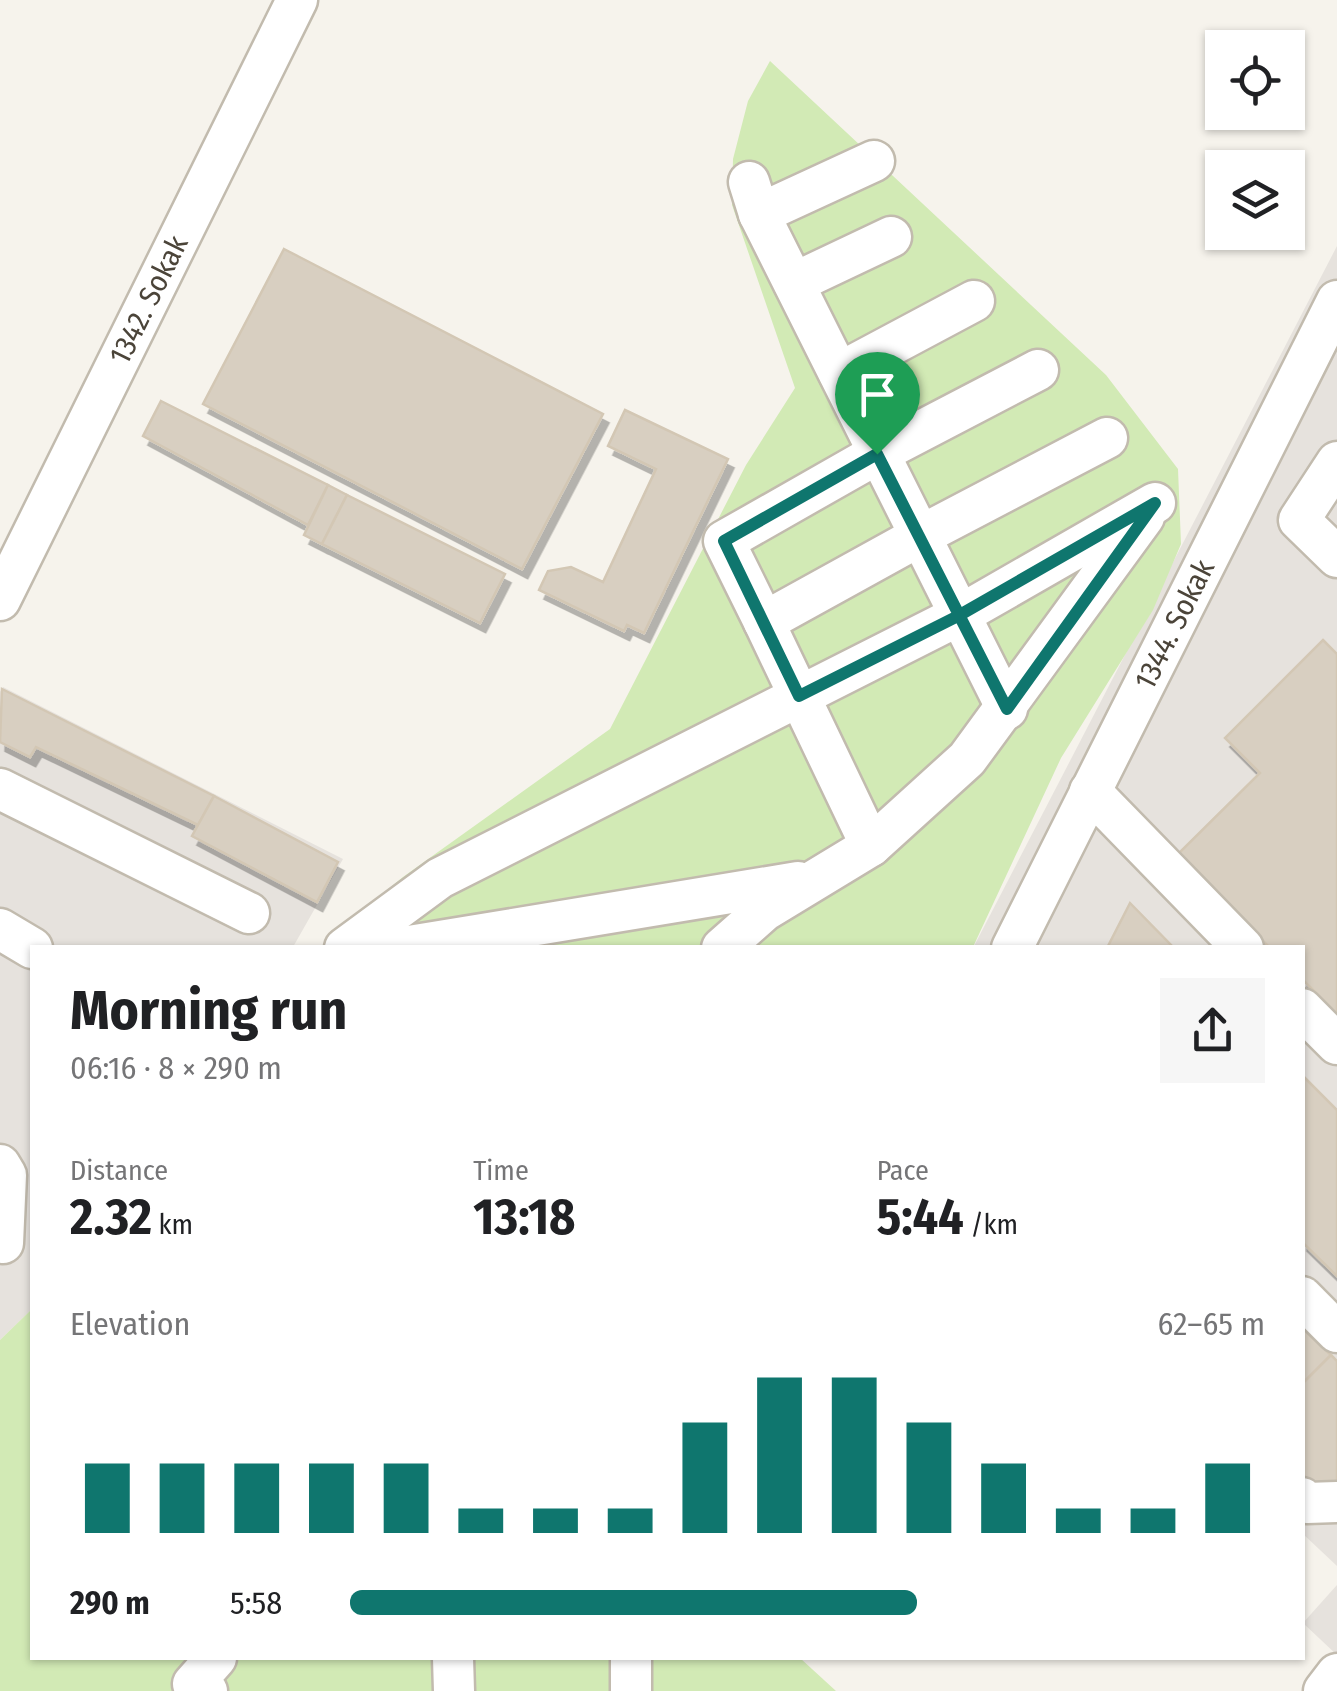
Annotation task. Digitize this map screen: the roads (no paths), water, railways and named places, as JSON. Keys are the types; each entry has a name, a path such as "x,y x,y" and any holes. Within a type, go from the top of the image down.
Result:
{"street":[{"name":"1342. Sokak","path":"0,600 297,0"},
{"path":"874,161 754,198 918,537 1007,709"},
{"path":"794,283 890,237"},
{"path":"839,373 974,301"},
{"name":"1344. Sokak","path":"1013,945 1337,301"},
{"path":"871,846 724,541 877,454 1038,370"},
{"path":"764,622 1106,438"},
{"path":"1337,462 1299,520 1337,557"},
{"path":"349,945 440,878 958,616 1155,503 967,760 871,846 816,879 758,932 729,945"},
{"path":"0,789 249,913"},
{"path":"1090,791 1239,945"},
{"path":"415,945 816,879"},
{"path":"0,929 30,947"},
{"path":"1305,1012 1337,1044"},
{"path":"0,1165 6,1175 3,1243"},
{"path":"1305,1301 1337,1332"},
{"path":"1305,1500 1337,1502"},
{"path":"453,1660 454,1691"},
{"path":"630,1660 631,1691"},
{"path":"1324,1691 1337,1674"}]}
